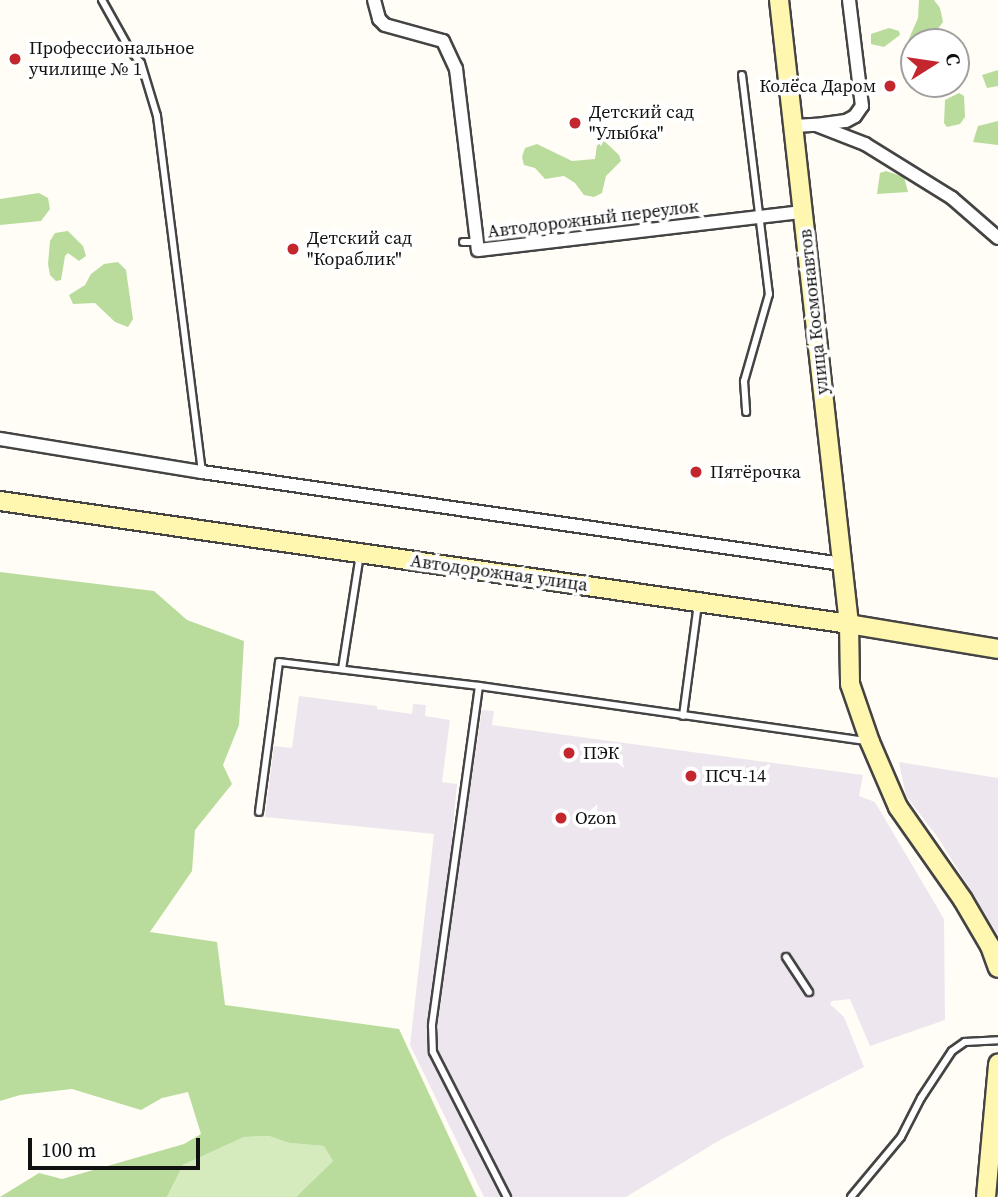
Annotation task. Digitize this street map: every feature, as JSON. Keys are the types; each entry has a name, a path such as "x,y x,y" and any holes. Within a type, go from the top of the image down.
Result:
{"main road":[{"name":"улица Космонавтов","path":"779,0 849,624 850,684 870,742 898,807 963,900 990,946 998,968"},
{"name":"Автодорожная улица","path":"0,501 849,624 998,649"},
{"path":"986,1197 998,1064"}],"street":[{"name":"Автодорожный переулок","path":"374,0 379,19 385,25 443,41 456,69 459,143 478,250 803,212"},
{"path":"794,126 846,121 855,116 862,106 849,0"},
{"path":"816,125 865,144 896,162 952,198 998,238"},
{"path":"0,439 202,472 842,564"}],"lane":[{"path":"102,0 130,50 141,63 157,116 202,472"},
{"path":"742,75 769,294 744,381 746,412"},
{"path":"463,242 477,242"},
{"path":"342,669 361,552"},
{"path":"683,716 698,602"},
{"path":"259,812 279,662 480,685 870,742"},
{"path":"480,685 432,1026 433,1052 507,1197"},
{"path":"786,957 809,992"},
{"path":"851,1197 901,1138 920,1098 952,1051 965,1042 998,1040"}],"shaded area":[{"path":"299,696 377,706 377,709 412,714 413,704 426,705 425,716 450,720 442,782 457,784 452,836 463,836 482,710 494,711 492,725 863,775 859,796 875,802 944,919 945,1020 870,1046 850,999 832,1001 830,1004 844,1017 864,1067 720,1140 626,1197 484,1197 410,1045 434,834 265,817 274,746 292,748"},
{"path":"899,762 998,778 998,935 939,839 906,796"}],"green space":[{"path":"919,0 934,0 940,8 943,22 938,28 914,28 918,18"},
{"path":"889,28 899,31 900,35 884,47 871,44 871,34"},
{"path":"998,70 998,86 987,88 982,75"},
{"path":"964,98 965,117 960,124 947,127 944,123 945,100"},
{"path":"998,121 998,145 973,142 978,126"},
{"path":"602,139 619,155 621,161 606,176 602,193 594,197 584,195 575,183 564,176 545,179 535,168 524,165 522,157 525,148 537,144 572,161 595,159 597,145"},
{"path":"886,171 904,177 908,192 877,194 880,173"},
{"path":"39,193 48,198 50,209 41,221 0,225 0,199"},
{"path":"68,231 83,246 86,256 79,261 68,253 65,256 61,280 56,281 50,275 48,264 50,241 55,233"},
{"path":"118,262 126,270 133,319 128,327 115,322 95,303 73,304 69,295 85,285 91,274 104,264"},
{"path":"0,572 154,591 187,620 244,641 239,725 223,765 232,784 195,830 192,871 150,932 217,942 225,1005 399,1029 477,1197 296,1197 333,1161 324,1146 290,1143 269,1136 244,1137 183,1165 167,1197 0,1197 39,1173 62,1179 184,1144 201,1134 188,1092 162,1098 141,1110 72,1089 20,1095 0,1101"},
{"path":"269,1136 290,1143 325,1146 333,1161 296,1197 167,1197 183,1165 244,1137"}],"place":[{"name":"Профессиональное училище № 1","path":"15,59"},
{"name":"Колёса Даром","path":"890,86"},
{"name":"Детский сад \"Улыбка\"","path":"575,123"},
{"name":"Детский сад \"Кораблик\"","path":"293,249"},
{"name":"Пятёрочка","path":"696,472"},
{"name":"ПЭК","path":"569,753"},
{"name":"ПСЧ-14","path":"691,776"},
{"name":"Ozon","path":"561,818"}]}
